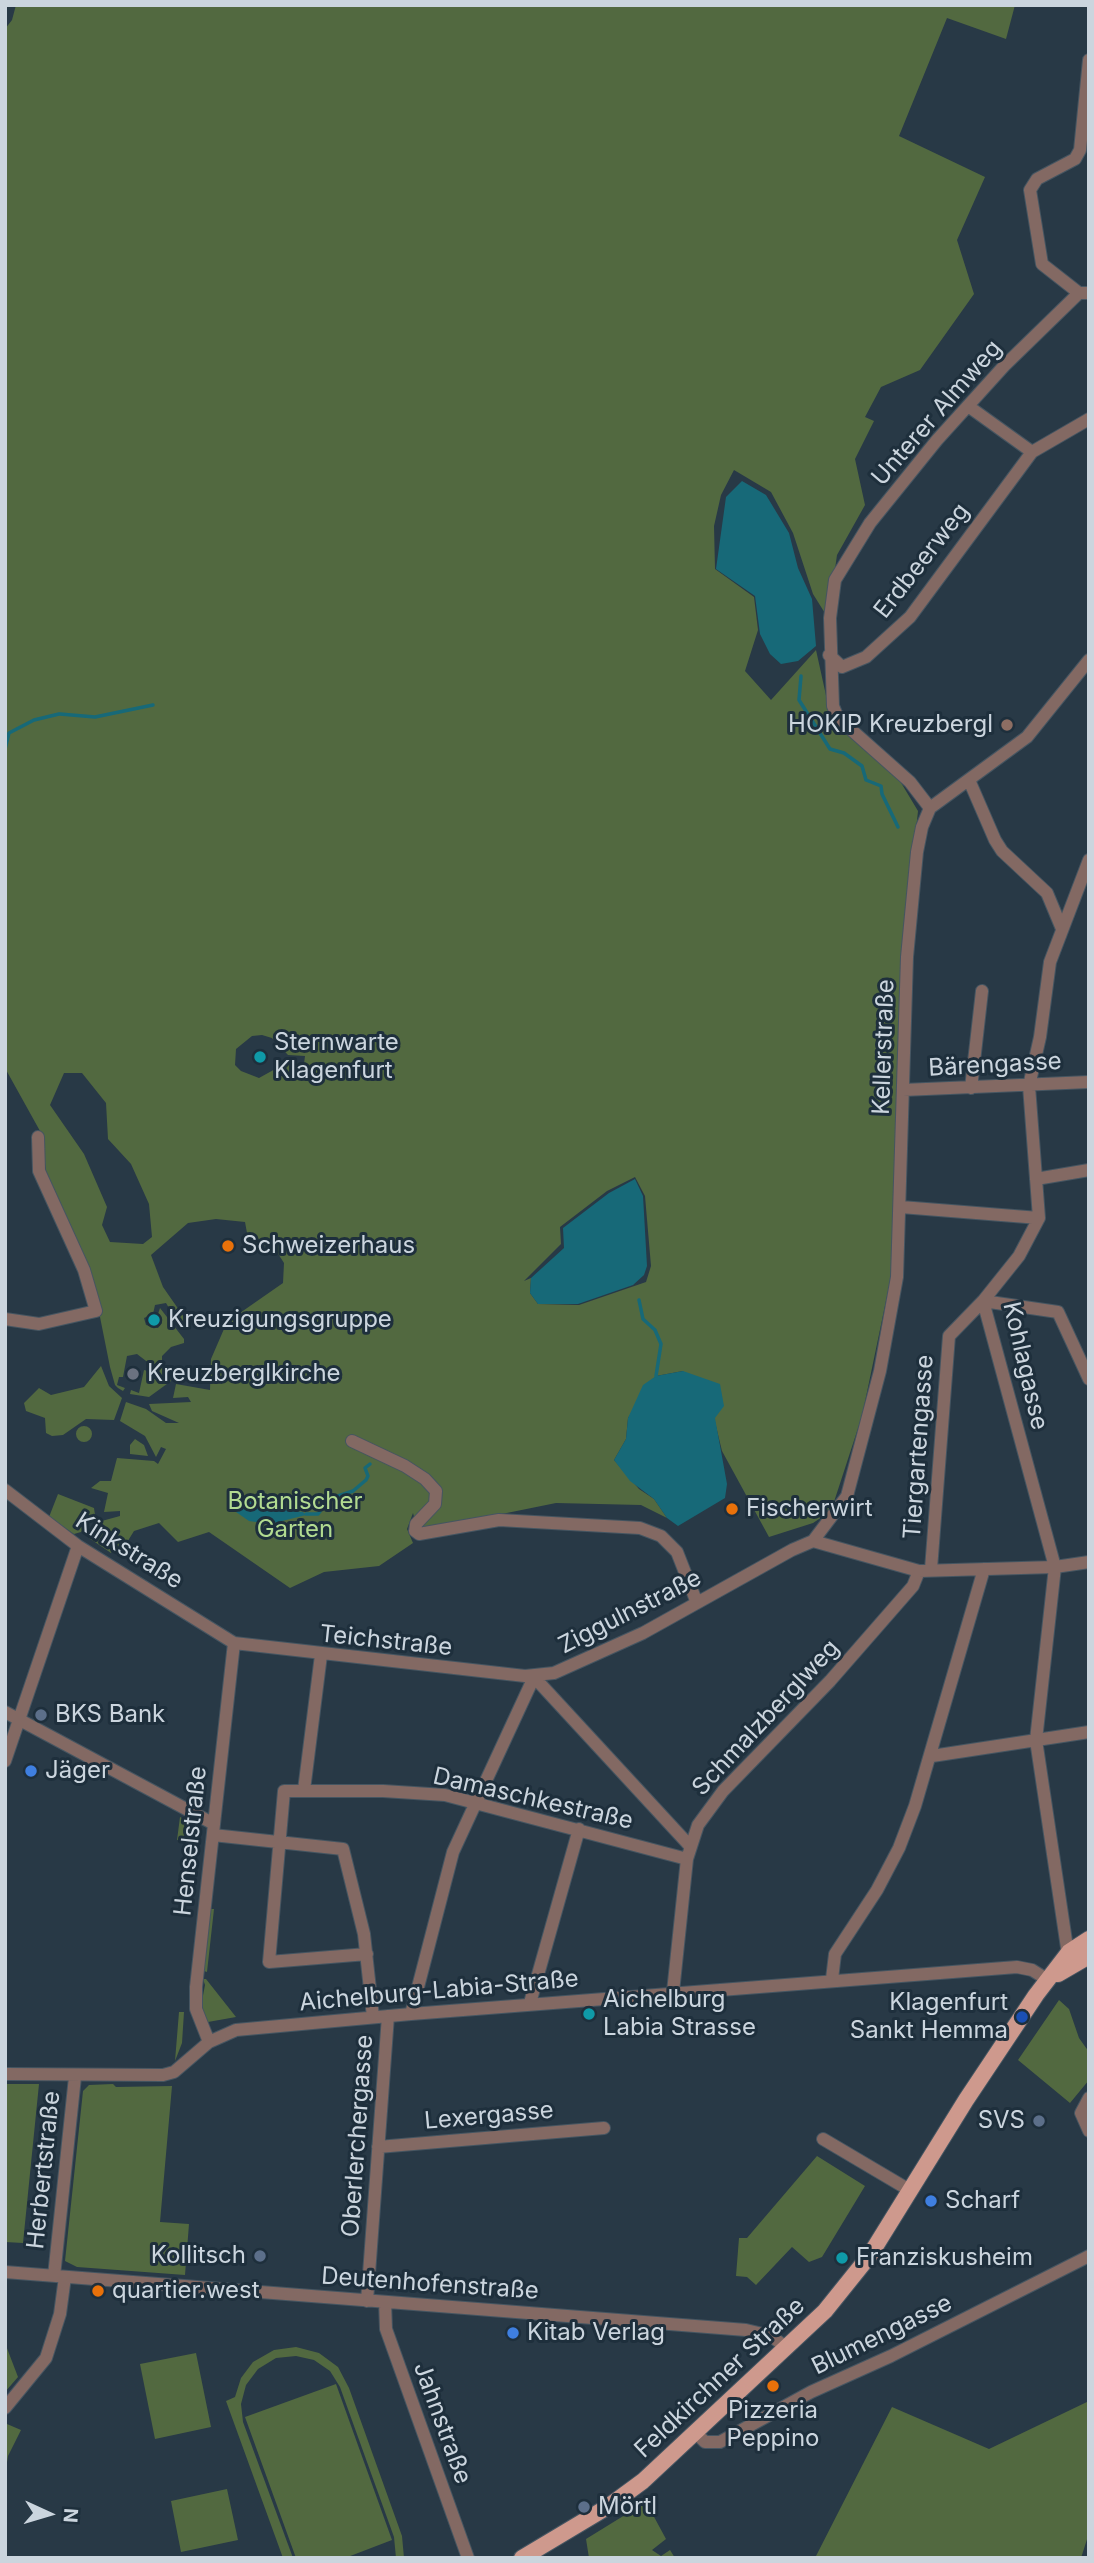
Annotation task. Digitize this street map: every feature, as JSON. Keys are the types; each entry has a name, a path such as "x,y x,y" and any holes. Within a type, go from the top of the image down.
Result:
{"main road":[{"name":"Feldkirchner Straße","path":"522,2558 609,2506 643,2481 787,2348 848,2285 911,2191 966,2099 1048,1980 1089,1940"},
{"name":"Feldkirchner Straße","path":"1069,1959 1089,1956"}],"street":[{"path":"1084,293 1042,264 1030,190 1037,178 1076,159 1080,150 1089,60"},
{"path":"1076,159 1089,166"},
{"name":"Unterer Almweg","path":"830,655 835,580 870,523 968,406 1084,293"},
{"path":"968,406 1032,452"},
{"name":"Erdbeerweg","path":"830,655 842,667 849,666 866,657 910,617 1032,452 1089,419"},
{"path":"830,655 830,691 838,718 910,782 930,808 1027,737 1089,660"},
{"path":"969,780 995,840 1002,851 1047,893 1062,929"},
{"name":"Kellerstraße","path":"813,1541 847,1496 866,1430 897,1277 907,957 917,852 922,827 930,808"},
{"path":"901,1207 1039,1218 1029,1086 1040,1037 1048,971 1089,860"},
{"path":"971,1088 982,991"},
{"name":"Bärengasse","path":"903,1090 1089,1082"},
{"path":"5,1319 39,1324 96,1311 84,1270 39,1171 38,1137"},
{"path":"1036,1179 1089,1170"},
{"name":"Kohlagasse","path":"1039,1218 1019,1256 983,1301 1055,1567"},
{"path":"983,1301 1058,1312 1089,1379"},
{"name":"Tiergartengasse","path":"925,1570 949,1336 983,1301"},
{"path":"352,1441 405,1466 436,1491 435,1504 416,1524 415,1531 419,1534 499,1520 639,1528 661,1536 677,1552 697,1603"},
{"name":"Kinkstraße","path":"5,1490 78,1546 234,1643"},
{"path":"813,1541 925,1570 1055,1567 1089,1562"},
{"name":"Ziggulnstraße","path":"411,2014 453,1852 534,1677 554,1673 643,1633 813,1541"},
{"path":"5,1761 78,1546"},
{"path":"1055,1567 1036,1740 1069,1959"},
{"path":"832,1979 835,1954 877,1889 899,1847 932,1756 984,1569"},
{"name":"Schmalzberglweg","path":"673,1992 689,1845 698,1825 723,1791 830,1681 925,1570"},
{"name":"Teichstraße","path":"234,1643 321,1655 534,1677"},
{"name":"Henselstraße","path":"209,2042 196,2009 196,1987 234,1643"},
{"path":"304,1790 321,1655"},
{"path":"534,1677 689,1845"},
{"path":"5,1712 214,1829 277,1841 343,1849 368,1954 373,2017"},
{"path":"932,1756 1089,1732"},
{"name":"Damaschkestraße","path":"277,1841 284,1791 408,1792 446,1795 687,1859"},
{"path":"530,2003 579,1829"},
{"path":"277,1841 269,1962 368,1954"},
{"name":"Aichelburg-Labia-Straße","path":"209,2042 223,2035 250,2028 832,1979 1017,1967 1032,1970 1048,1980"},
{"name":"Oberlerchergasse","path":"367,2301 388,2016"},
{"path":"5,2074 75,2077 163,2075 174,2072 209,2042"},
{"name":"Herbertstraße","path":"5,2408 46,2358 60,2314 59,2277 75,2077"},
{"path":"1089,2098 1081,2113 1089,2131"},
{"name":"Lexergasse","path":"378,2147 604,2128"},
{"path":"823,2139 911,2191"},
{"name":"Blumengasse","path":"696,2433 705,2442 720,2442 811,2392 891,2356 1089,2256"},
{"name":"Deutenhofenstraße","path":"5,2272 754,2331 771,2336 787,2348"},
{"name":"Jahnstraße","path":"384,2302 386,2329 468,2558"}],"green space":[{"name":"Botanischer Garten","path":"16,5 1015,5 1006,39 947,18 899,136 985,177 957,240 974,294 920,370 881,387 865,417 874,421 855,459 865,505 837,555 828,618 813,594 793,533 771,492 734,470 721,495 714,526 715,569 754,597 758,630 745,671 771,700 816,650 831,718 900,781 918,811 902,961 892,1272 862,1416 831,1511 813,1523 769,1537 722,1451 714,1418 683,1371 656,1376 628,1418 626,1439 614,1460 639,1489 654,1499 667,1518 641,1505 556,1503 418,1531 413,1513 407,1529 413,1543 379,1566 324,1572 290,1588 209,1532 178,1542 159,1523 134,1531 121,1552 113,1549 111,1553 89,1538 98,1522 120,1516 120,1511 104,1512 108,1493 91,1488 100,1481 111,1481 117,1458 154,1461 158,1464 166,1449 161,1447 156,1457 145,1436 120,1421 126,1402 146,1409 166,1423 179,1423 152,1411 149,1404 191,1402 188,1397 173,1398 176,1384 210,1390 211,1359 227,1322 283,1283 284,1263 273,1246 249,1244 245,1222 216,1219 188,1223 151,1255 163,1287 186,1320 181,1328 166,1303 155,1305 153,1314 144,1318 146,1325 158,1328 162,1323 158,1314 160,1308 184,1339 184,1343 171,1347 162,1356 162,1365 171,1381 149,1397 130,1394 131,1390 139,1393 144,1370 148,1371 150,1364 137,1354 127,1356 123,1377 119,1377 117,1385 125,1388 123,1391 118,1388 110,1367 92,1277 47,1178 40,1131 5,1068 5,29 12,20","holes":["252,1036 272,1038 288,1055 305,1056 304,1064 286,1063 259,1078 241,1071 235,1065 236,1049","64,1073 82,1073 106,1103 108,1139 131,1164 149,1204 152,1237 143,1244 110,1242 102,1225 107,1207 84,1154 50,1105","635,1177 645,1196 651,1266 646,1282 579,1305 538,1304 530,1293 531,1278 524,1281 561,1244 560,1227 607,1191"]},
{"path":"101,1366 109,1386 122,1398 114,1420 86,1419 63,1435 52,1436 46,1433 45,1418 26,1411 24,1403 39,1388 51,1395 84,1387"},
{"path":"84,1426 92,1434 84,1442 76,1434"},
{"path":"135,1439 144,1445 148,1456 130,1454 130,1445"},
{"path":"58,1494 94,1508 95,1515 81,1532 74,1534 49,1517"},
{"path":"180,1817 198,1827 200,1831 197,1832 196,1843 177,1840"},
{"path":"210,1909 214,1909 207,1972 204,1971"},
{"path":"203,1979 206,1979 236,2017 208,2022 201,2006 205,1985"},
{"path":"1059,2000 1069,2009 1079,2038 1089,2052 1089,2080 1070,2103 1018,2060"},
{"path":"179,2012 184,2012 182,2043 175,2061"},
{"path":"5,2084 39,2084 23,2243 5,2242"},
{"path":"113,2084 116,2087 172,2086 160,2222 189,2224 185,2275 77,2267 65,2261 83,2091 89,2085"},
{"path":"817,2156 865,2186 822,2257 809,2262 792,2247 756,2285 747,2277 736,2276 739,2238 747,2238"},
{"path":"5,2343 18,2377 5,2392"},
{"path":"296,2347 319,2353 338,2367 349,2388 402,2536 404,2558 396,2558 394,2537 340,2387 330,2371 314,2360 296,2356 276,2358 258,2369 246,2385 241,2404 243,2422 293,2558 283,2558 226,2401 235,2397 241,2378 253,2362 274,2350"},
{"path":"196,2353 211,2427 155,2439 140,2364"},
{"path":"336,2384 392,2540 345,2558 296,2558 245,2417"},
{"path":"1089,2401 1089,2533 1081,2558 815,2558 892,2407 989,2449"},
{"path":"7,2424 21,2430 8,2456 5,2475"},
{"path":"227,2489 238,2540 181,2552 171,2501"},
{"path":"646,2502 666,2539 652,2550 661,2556 670,2550 675,2558 589,2558 586,2539"}],"water":[{"path":"742,481 766,495 789,533 798,568 812,599 816,646 798,661 781,664 770,654 760,634 755,596 716,569 726,497"},
{"path":"635,1179 643,1196 647,1266 644,1275 633,1285 578,1304 538,1304 530,1293 531,1278 564,1248 563,1228 609,1193"},
{"path":"683,1371 720,1384 724,1406 715,1418 727,1484 725,1498 678,1526 667,1518 654,1499 630,1481 614,1460 626,1439 628,1418 643,1385 656,1376"},
{"path":"270,1500 275,1502 277,1509 303,1512 306,1515 270,1524 249,1521 236,1512 240,1503"}],"waterway":[{"path":"801,676 799,700 830,749 844,753 862,766 866,780 881,786 882,794 898,827"},
{"path":"60,714 95,717 153,705"},
{"path":"5,749 9,733 34,720 59,714"},
{"path":"639,1300 643,1319 655,1330 661,1344 656,1376"},
{"path":"306,1514 318,1514 329,1499 353,1491 366,1480 368,1476 365,1468 370,1464"}],"place":[{"name":"HOKIP Kreuzbergl","path":"1007,725"},
{"name":"Sternwarte Klagenfurt","path":"260,1057"},
{"name":"Schweizerhaus","path":"228,1246"},
{"name":"Kreuzigungsgruppe","path":"154,1320"},
{"name":"Kreuzberglkirche","path":"133,1374"},
{"name":"Fischerwirt","path":"732,1509"},
{"name":"BKS Bank","path":"41,1715"},
{"name":"Jäger","path":"31,1771"},
{"name":"Aichelburg Labia Strasse","path":"589,2014"},
{"name":"Klagenfurt Sankt Hemma","path":"1022,2017"},
{"name":"SVS","path":"1039,2121"},
{"name":"Scharf","path":"931,2201"},
{"name":"Kollitsch","path":"260,2256"},
{"name":"Franziskusheim","path":"842,2258"},
{"name":"quartier.west","path":"98,2291"},
{"name":"Kitab Verlag","path":"513,2333"},
{"name":"Pizzeria Peppino","path":"773,2386"},
{"name":"Mörtl","path":"584,2507"}]}
